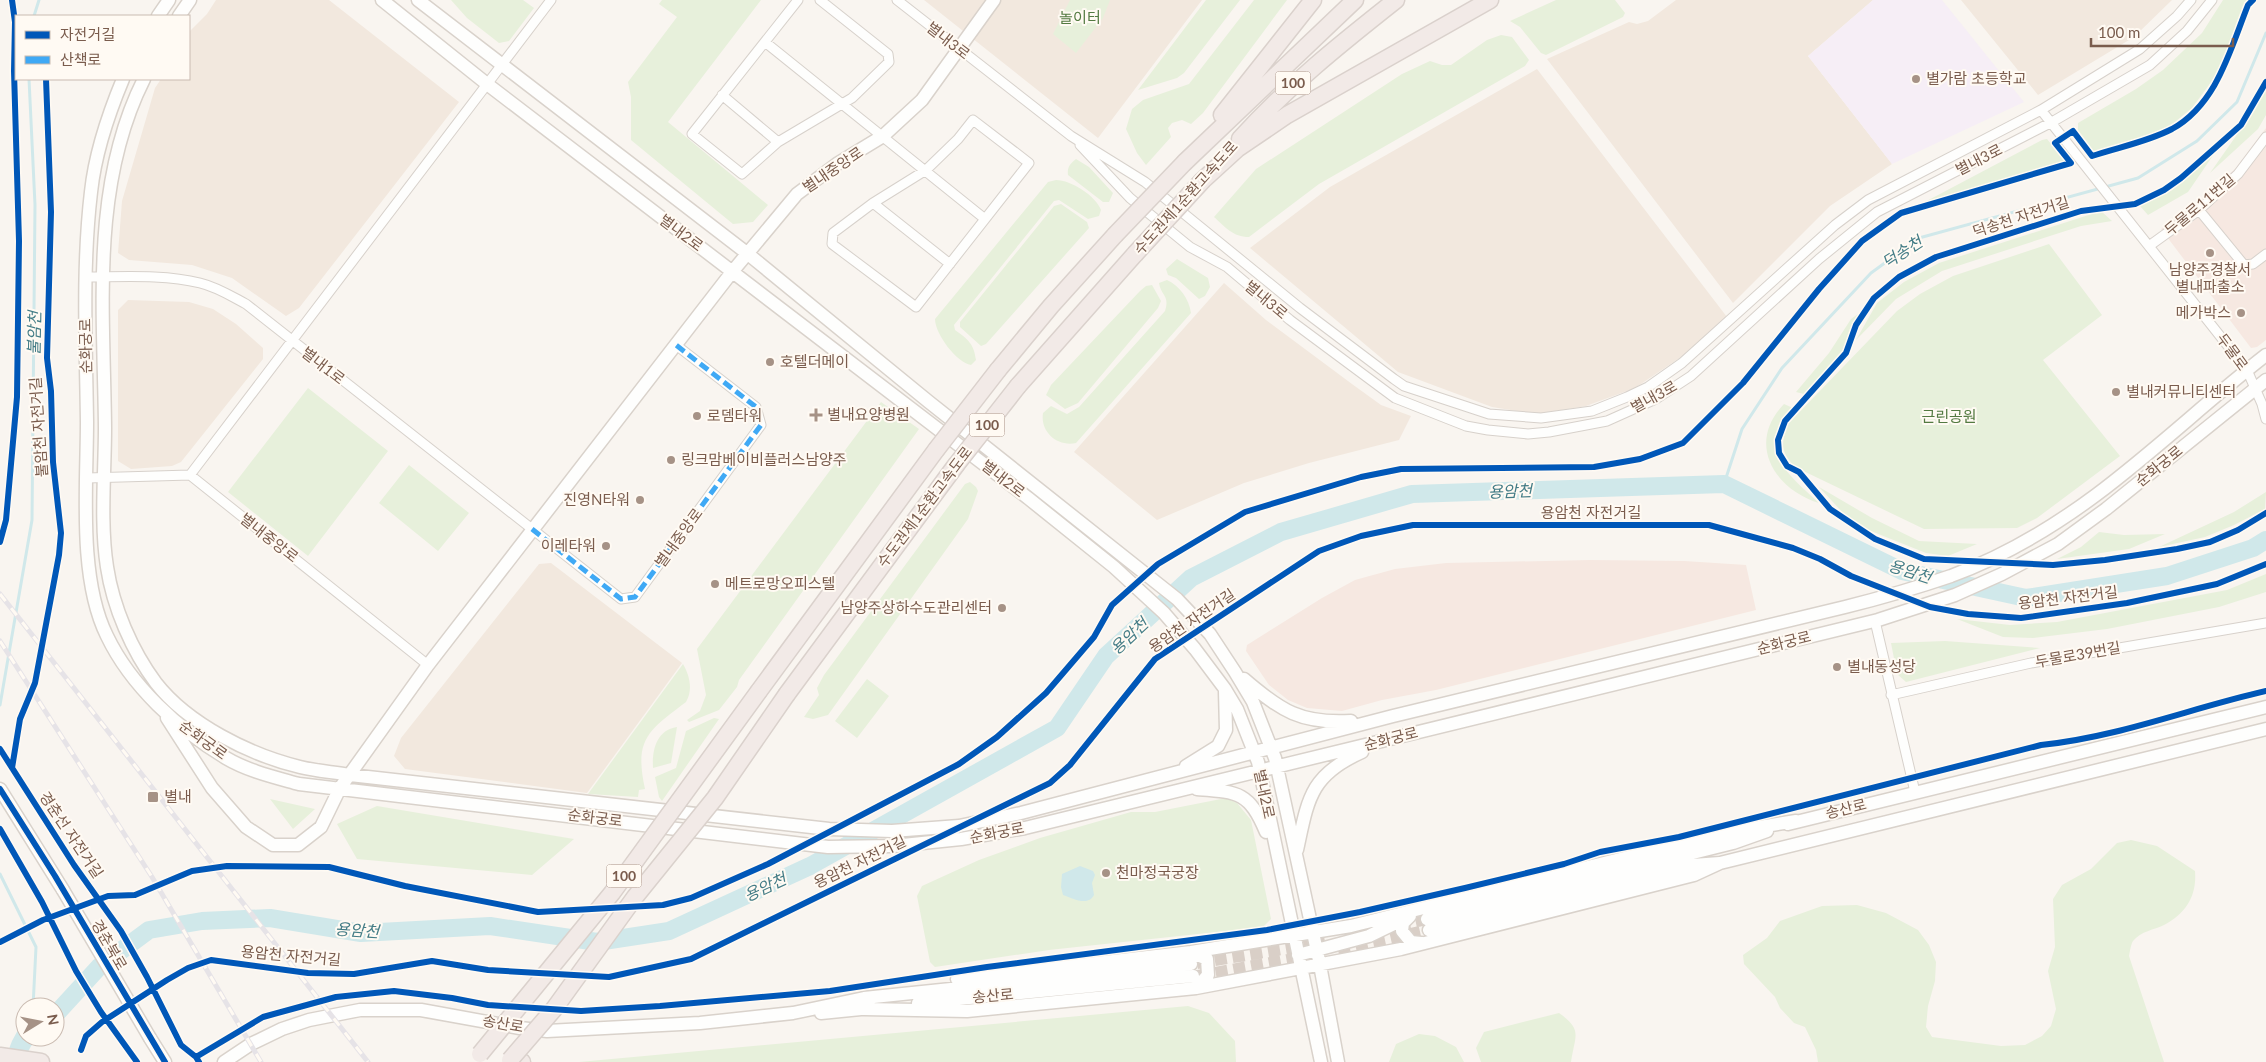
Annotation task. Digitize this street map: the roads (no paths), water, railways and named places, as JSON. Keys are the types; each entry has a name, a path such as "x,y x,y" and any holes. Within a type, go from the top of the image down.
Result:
{"highway":[{"path":"1185,162 1313,0"},
{"name":"수도권제1순환고속도로","path":"477,1058 612,893 936,450 1051,306 1115,235 1185,162 1355,0"},
{"name":"수도권제1순환고속도로","path":"515,1061 635,897 715,798 787,694 956,465 1018,386 1278,97 1306,72 1396,0"},
{"path":"1203,180 1237,149 1287,115 1490,0"},
{"path":"0,1056 41,1062"}],"street":[{"path":"159,15 169,0"},
{"path":"181,15 190,0"},
{"name":"별내2로","path":"382,0 487,84 1020,492 1114,567 1164,613 1204,660 1225,689 1237,709 1254,752 1322,1062"},
{"name":"별내2로","path":"418,0 748,254 929,402 1176,599 1200,623 1220,648 1253,702 1271,748 1313,933 1338,1062"},
{"path":"87,478 190,475 552,0"},
{"path":"798,0 692,134 742,174 778,142 852,98 889,62 888,54 820,0"},
{"name":"별내3로","path":"897,0 1071,136 1145,182 1300,308 1404,386 1489,414 1541,418 1592,411 1648,387 1682,363 1835,225 1868,200 2042,110 2140,49 2177,16 2191,0"},
{"name":"별내중앙로","path":"157,703 212,788 246,827 273,845 298,845 321,827 340,788 428,665 732,272 797,194 837,164 883,136 922,100 960,50 994,0"},
{"name":"별내3로","path":"1071,136 1130,198 1190,247 1227,267 1290,320 1385,392 1395,398 1466,426 1528,434 1574,428 1607,421 1656,399 1691,376 1818,259 1877,212 2052,122 2150,64 2187,31 2212,0"},
{"path":"765,42 985,219"},
{"name":"순화궁로","path":"123,80 98,149 91,192 85,277 90,572 97,607 106,635 124,665 157,703 193,735 227,758 263,774 299,784 828,847 893,846 961,840 1025,828 1067,816 1276,767 1876,620 1955,595 2002,574 2058,544 2106,510 2266,380"},
{"name":"순화궁로","path":"143,80 133,100 115,153 108,194 103,277 107,568 116,601 126,629 139,656 157,683 174,703 200,724 236,743 300,767 350,775 829,829 892,830 959,826 1021,813 1384,718 1845,607 1903,592 1953,575 2012,548 2058,521 2096,495 2266,355"},
{"path":"722,96 778,142"},
{"path":"2042,110 2052,122"},
{"path":"973,120 1030,163 916,307 832,244 833,233 873,203 926,170 958,139 973,120"},
{"name":"두물로","path":"2052,122 2247,370 2266,418"},
{"name":"두물로11번길","path":"2149,246 2199,210 2238,174 2266,138"},
{"path":"873,203 950,264"},
{"path":"2199,210 2244,265 2253,264 2266,254"},
{"name":"별내1로","path":"85,277 156,277 202,283 221,290 246,304 532,529"},
{"name":"별내중앙로","path":"532,529 621,599 635,597 761,425 756,407 676,345"},
{"name":"별내중앙로","path":"190,475 428,665"},
{"path":"1876,620 1891,695 1915,792"},
{"name":"두물로39번길","path":"1891,695 2031,663 2266,622"},
{"path":"1235,672 1286,712 1309,720 1335,722 1384,718"},
{"path":"1178,772 1218,746 1226,730 1225,689"},
{"name":"송산로","path":"1421,919 1730,832 1796,821 2266,707"},
{"name":"송산로","path":"1421,919 1693,865 1720,863 2266,729"},
{"path":"1296,854 1310,796 1324,775 1344,760 1391,739"},
{"path":"1185,788 1223,790 1243,796 1256,809 1277,854"},
{"name":"경춘북로","path":"0,789 63,890 165,1062"},
{"path":"864,1003 986,974 1301,969 1320,966 1425,944 1694,875 1720,863"},
{"path":"1421,919 1403,923 1402,931 1411,942 1425,944"},
{"path":"864,1003 967,1011 1193,970 1294,936 1421,919"},
{"path":"1298,955 1369,936 1421,919"},
{"name":"송산로","path":"224,1062 251,1044 282,1029 309,1020 360,1010 421,1010 520,1028 548,1031 700,1023 864,1003"}],"water":[{"path":"1080,866 1093,871 1095,875 1092,883 1094,895 1091,899 1084,901 1063,895 1061,887 1062,874"},
{"path":"99,967 84,995 65,1013 65,997 62,997"},
{"path":"15,1035 15,1047 30,1047 23,1062 4,1062"}],"waterway":[{"name":"불암천","path":"34,15 39,0"},
{"name":"덕송천","path":"1724,484 1742,429 1782,368 1871,273 1919,238 2138,178 2197,141 2237,102 2266,33"},
{"name":"불암천","path":"0,705 32,520 35,205 29,80"},
{"name":"용암천","path":"65,1004 99,967 149,930 202,921 270,918 361,933 490,926 597,942 669,931 810,866 1057,728 1106,656 1191,578 1281,532 1412,494 1724,484 1902,571 2026,598 2167,576 2253,548 2266,540"},
{"name":"불암천","path":"0,874 36,947 34,997"}],"tunnel":[{"path":"1398,925 1427,919"},
{"path":"1338,950 1429,930"},
{"path":"1197,963 1325,942"},
{"path":"1198,976 1309,956"}],"railway":[{"path":"0,594 368,1062"},
{"path":"0,641 152,877 261,1062"}],"place":[{"name":"별가람 초등학교","path":"1916,79"},
{"name":"남양주경찰서 별내파출소","path":"2210,253"},
{"name":"메가박스","path":"2241,313"},
{"name":"호텔더메이","path":"770,362"},
{"name":"별내커뮤니티센터","path":"2116,392"},
{"name":"별내요양병원","path":"816,415"},
{"name":"로뎀타워","path":"697,416"},
{"name":"링크맘베이비플러스남양주","path":"671,460"},
{"name":"진영N타워","path":"640,500"},
{"name":"이레타워","path":"606,546"},
{"name":"메트로망오피스텔","path":"715,584"},
{"name":"남양주상하수도관리센터","path":"1002,608"},
{"name":"별내동성당","path":"1837,667"},
{"name":"별내","path":"153,797"},
{"name":"천마정국궁장","path":"1106,873"}],"park label":[{"name":"놀이터","path":"1080,18"},
{"name":"근린공원","path":"1949,417"}]}
